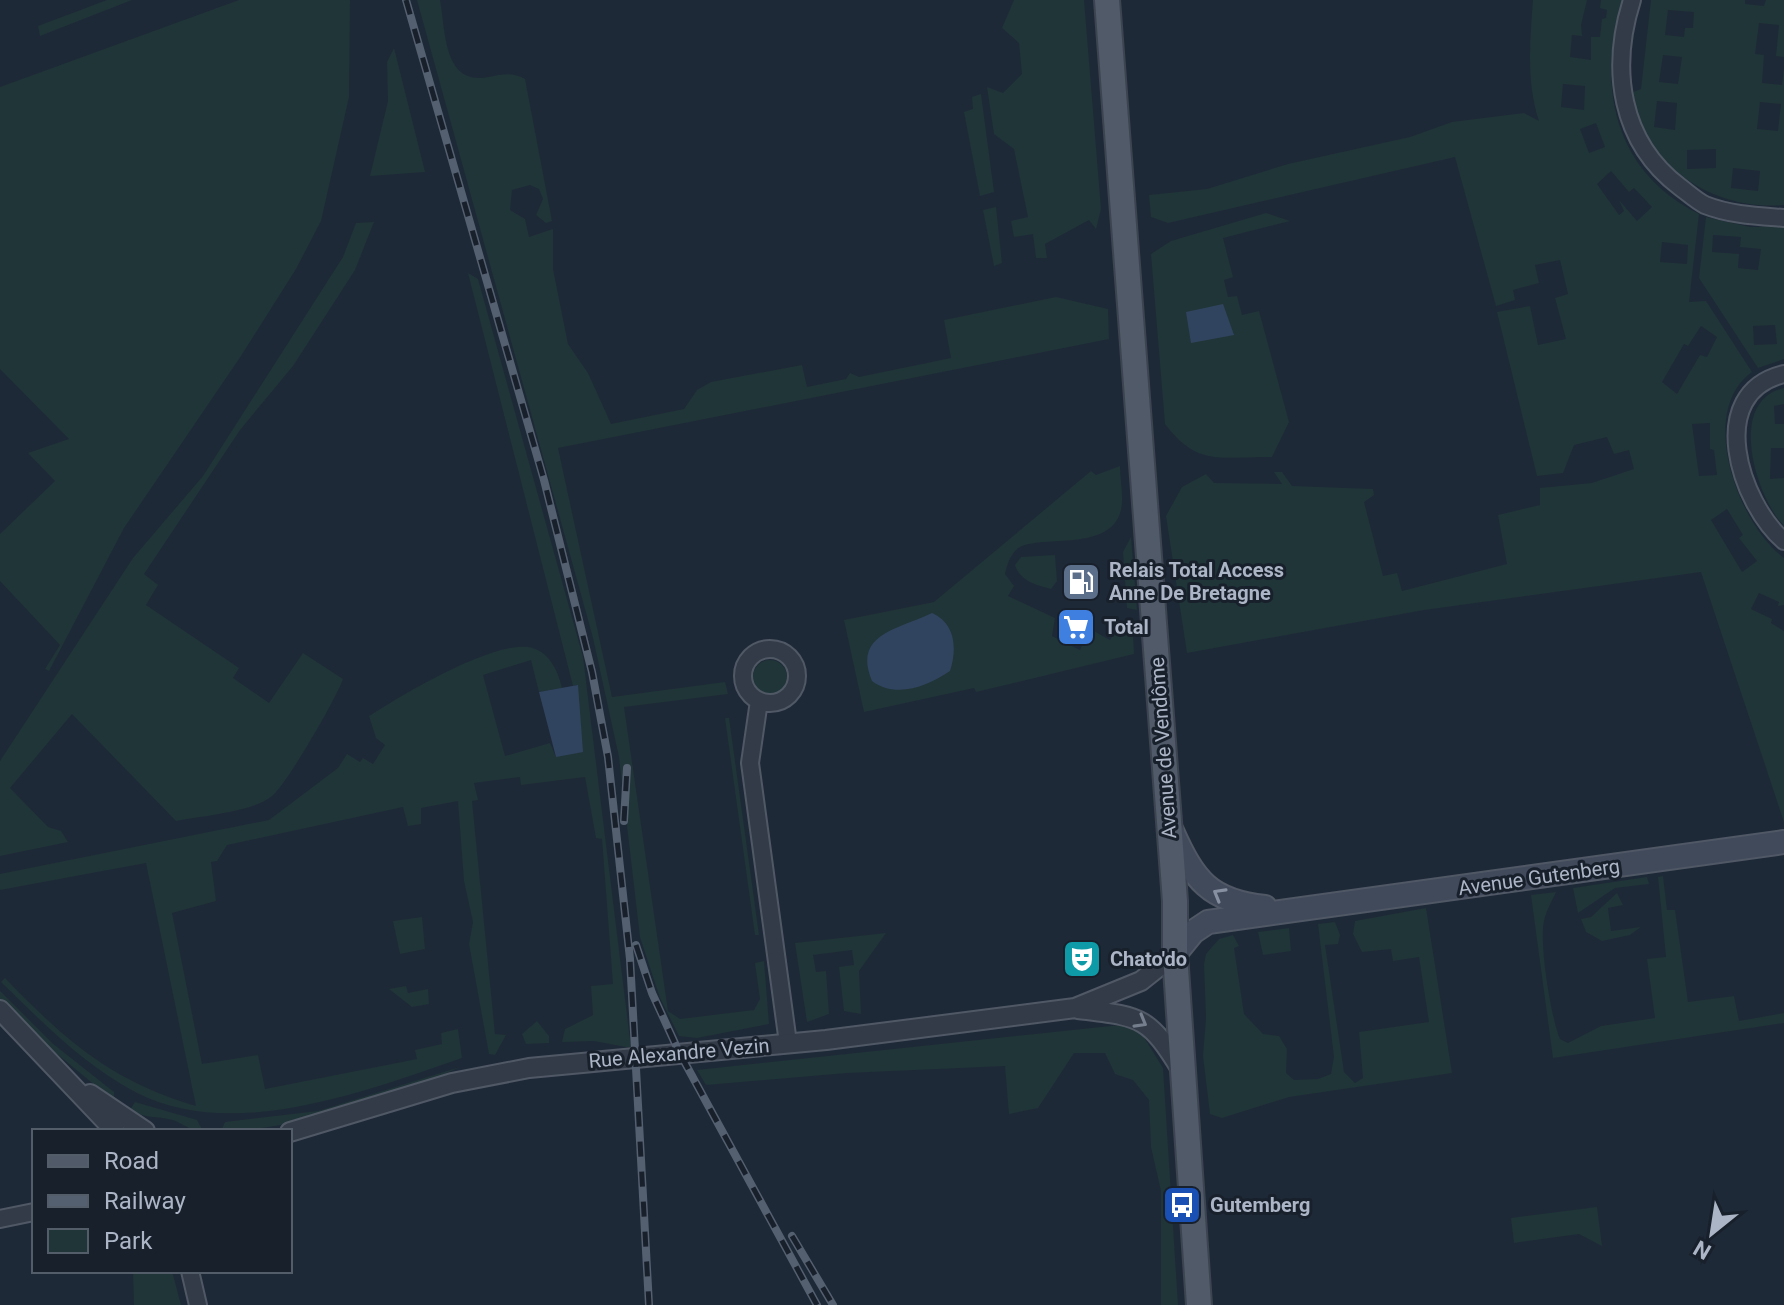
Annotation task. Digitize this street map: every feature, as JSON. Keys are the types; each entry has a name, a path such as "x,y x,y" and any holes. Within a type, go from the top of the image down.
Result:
{"main road":[{"name":"Avenue de Vendôme","path":"1107,0 1167,808 1199,1305"},
{"name":"Avenue Gutenberg","path":"1167,808 1172,830 1201,882 1219,897 1242,904 1294,911"},
{"name":"Avenue Gutenberg","path":"1175,954 1193,932 1208,922 1784,842"}],"street":[{"path":"1632,0 1622,32 1620,85 1629,121 1660,171 1705,205 1744,214 1784,218"},
{"path":"1784,374 1761,383 1750,393 1738,420 1740,470 1749,496 1761,519 1784,541"},
{"path":"759,701 750,763 788,1043"},
{"name":"Rue Alexandre Vezin","path":"292,1131 452,1083 529,1068 788,1043 1075,1008 1141,981 1175,954"},
{"name":"Rue Alexandre Vezin","path":"1075,1008 1143,1020 1162,1038 1183,1073"},
{"path":"0,1010 113,1129"},
{"path":"36,1048 75,1084 142,1129"},
{"path":"0,1219 32,1212"},
{"path":"190,1273 198,1305"}],"green space":[{"path":"107,0 132,0 40,36 38,26"},
{"path":"239,0 350,0 349,97 321,221 296,269 241,356 124,528 49,671 45,669 60,645 0,581 0,534 55,481 28,453 69,439 0,369 0,87"},
{"path":"417,0 440,0 450,54 463,73 474,78 507,74 525,79 552,221 546,223 536,215 543,199 539,189 530,185 512,190 510,210 525,219 529,237 553,229 553,269 568,344 588,373 611,424 684,409 697,390 711,382 802,365 807,387 846,379 850,373 859,377 951,358 944,320 1056,297 1108,309 1109,339 558,448 612,697 725,682 728,694 624,707 668,1011 680,1019 754,1010 760,999 755,963 764,961 769,1024 697,1038 679,1036 660,998 640,937 619,757 593,638"},
{"path":"1014,0 1084,0 1101,209 1096,229 1089,220 1045,244 1047,258 1036,258 1033,234 1014,237 1011,221 1028,217 1014,149 994,134 987,87 1003,93 1022,74 1019,43 1002,28"},
{"path":"1533,0 1587,0 1581,25 1582,36 1572,35 1570,57 1591,60 1591,37 1600,37 1602,19 1606,18 1607,10 1600,8 1601,0 1623,0 1611,63 1619,123 1630,150 1647,175 1670,196 1699,214 1689,302 1706,301 1752,372 1736,390 1727,413 1726,439 1730,466 1751,520 1784,558 1784,605 1778,606 1779,602 1759,593 1751,609 1772,619 1771,623 1784,631 1784,822 1701,572 1424,610 1187,653 1166,516 1182,487 1206,474 1214,483 1282,484 1274,472 1282,472 1292,486 1373,489 1374,495 1364,502 1383,576 1397,573 1402,591 1507,564 1498,515 1540,505 1540,488 1592,483 1634,469 1629,450 1614,454 1607,437 1574,445 1563,473 1537,476 1497,312 1530,306 1538,345 1566,339 1555,298 1568,294 1560,260 1535,265 1539,283 1513,290 1515,300 1496,306 1455,157 1168,223 1151,217 1149,195 1207,189 1288,164 1410,137 1452,122 1524,113 1539,121 1531,76","holes":["1563,84 1585,86 1584,110 1561,107","1596,123 1605,147 1589,153 1580,129","1611,171 1629,192 1634,188 1652,207 1637,221 1619,200 1624,211 1619,215 1597,184","1662,242 1688,245 1687,264 1660,262","1701,326 1717,337 1707,357 1700,355 1677,394 1662,382 1684,344 1688,346","1710,423 1710,449 1714,450 1717,475 1699,476 1692,424","1727,509 1743,535 1739,538 1757,561 1742,572 1711,520"]},
{"path":"1651,0 1745,0 1745,4 1764,6 1766,0 1784,0 1784,57 1776,56 1779,25 1759,23 1755,54 1764,55 1762,83 1782,85 1784,68 1784,205 1758,205 1732,200 1708,191 1666,162 1639,118 1633,92 1641,89","holes":["1668,10 1694,12 1693,28 1685,28 1684,37 1665,35","1663,55 1682,57 1678,84 1659,82","1657,101 1677,103 1675,130 1654,127","1760,102 1781,104 1778,131 1757,129","1716,149 1716,168 1687,169 1687,150","1733,168 1760,171 1758,191 1731,188"]},
{"path":"394,48 425,172 370,176 388,101 387,62"},
{"path":"981,94 994,192 980,196 964,112 973,109 972,97"},
{"path":"996,207 1002,263 994,266 983,210"},
{"path":"1266,213 1290,221 1223,238 1233,277 1224,280 1228,297 1237,296 1242,315 1259,311 1289,422 1272,457 1212,457 1189,448 1165,424 1151,254 1171,241"},
{"path":"1706,217 1750,227 1784,227 1784,359 1758,368 1699,278","holes":["1713,235 1741,237 1740,247 1761,249 1758,270 1738,268 1739,254 1712,252","1775,325 1777,344 1754,345 1753,326"]},
{"path":"374,222 355,270 293,366 240,430 144,574 158,585 146,605 239,668 233,678 269,703 303,653 343,679 310,740 272,796 240,810 176,821 72,714 10,788 48,827 61,831 68,842 0,856 0,761 133,558 203,476 343,257 356,223"},
{"path":"468,273 478,279 583,657 631,1048 594,1041 562,1042 565,1029 593,1015 591,986 613,984 602,839 596,838 585,777 521,785 520,777 474,783 478,800 472,801 495,1034 506,1035 495,1055 489,1054 469,944 473,922 464,881 458,801 421,808 421,824 408,826 403,807 227,845 217,861 211,862 216,901 172,913 202,1064 258,1055 265,1089 417,1059 415,1050 442,1044 441,1033 458,1029 462,1058 343,1096 257,1112 215,1113 175,1107 137,1093 82,1057 1,982 5,978 69,1039 114,1071 166,1096 196,1106 146,863 0,890 0,874 269,820 338,768 347,754 360,762 363,758 373,764 385,745 376,738 369,716 470,661 512,648 528,647 542,652 555,668 562,688 539,692 531,660 483,675 505,756 550,743 556,757 577,685 573,686"},
{"path":"1784,388 1784,404 1774,406 1775,424 1784,424 1784,448 1771,448 1770,479 1784,478 1784,526 1764,494 1756,473 1751,430 1756,411 1766,396"},
{"path":"1120,466 1122,505 1115,523 1091,537 1020,547 1012,555 1005,574 1014,586 1008,596 1055,618 1052,636 1080,650 1090,629 1110,640 1117,626 1133,635 1134,654 976,692 974,688 864,712 844,620 934,602 1091,471 1096,475"},
{"path":"1131,537 1137,610 1127,608 1123,552"},
{"path":"1055,555 1057,581 1051,589 1025,579 1015,565 1021,557"},
{"path":"770,660 782,665 787,677 782,689 770,694 758,689 753,677 758,665"},
{"path":"725,718 729,718 759,935 755,935"},
{"path":"1663,876 1667,910 1675,910 1688,1002 1734,996 1739,1021 1784,1013 1784,1023 1553,1058 1531,895 1556,892 1544,921 1543,946 1553,1015 1560,1039 1568,1043 1601,1026 1655,1018 1647,959 1666,957 1658,877"},
{"path":"1647,877 1649,884 1615,888 1578,913 1573,888"},
{"path":"1617,893 1623,905 1608,908 1611,931 1641,927 1630,935 1602,941 1586,932 1581,919 1591,917"},
{"path":"1426,908 1452,1073 1289,1097 1222,1118 1210,1114 1203,1056 1206,1018 1204,964 1206,954 1219,939 1233,935 1239,946 1234,948 1244,1014 1263,1034 1279,1036 1287,1049 1286,1073 1294,1080 1318,1079 1331,1074 1334,1057 1318,924 1335,922 1340,935 1338,944 1325,945 1344,1072 1355,1083 1363,1078 1359,1032 1429,1022 1419,957 1393,961 1391,949 1362,952 1353,934 1355,921"},
{"path":"422,917 425,949 400,954 393,921"},
{"path":"1289,928 1291,951 1263,955 1258,932"},
{"path":"886,933 859,971 861,1014 844,1011 839,967 854,965 852,950 813,955 816,972 826,971 829,1014 807,1022 795,943"},
{"path":"406,986 408,993 428,989 429,1004 412,1007 389,989"},
{"path":"0,991 52,1043 114,1092 114,1101 33,1034 0,1000"},
{"path":"537,1021 549,1036 549,1043 526,1044 522,1034"},
{"path":"1120,1025 1140,1031 1163,1068 1178,1305 1161,1305 1161,1191 1151,1147 1149,1100 1133,1080 1115,1074 1105,1053 1074,1053 1038,1108 1009,1114 1005,1066 847,1073 706,1085 697,1070"},
{"path":"460,1067 406,1090 311,1119 249,1129 222,1129 225,1122 318,1111"},
{"path":"135,1102 197,1120 202,1129 193,1129 173,1120 144,1116 130,1110"},
{"path":"1597,1207 1602,1246 1579,1234 1514,1243 1511,1218"},
{"path":"133,1273 173,1273 181,1305 134,1305"}],"water":[{"path":"1223,304 1234,335 1191,343 1186,312"},
{"path":"932,613 946,624 953,638 954,654 950,671 922,686 901,690 872,681 867,665 873,643 893,629"},
{"path":"578,685 583,752 556,757 539,692"}],"railway":[{"path":"406,0 544,480 592,672 608,757 630,959 649,1305"},
{"path":"624,821 627,768"},
{"path":"636,945 652,993 679,1052 817,1305"},
{"path":"792,1236 833,1305"}],"place":[{"name":"Relais Total Access Anne De Bretagne","path":"1081,582"},
{"name":"Total","path":"1076,627"},
{"name":"Chato'do","path":"1082,959"},
{"name":"Gutemberg","path":"1182,1205"}]}
